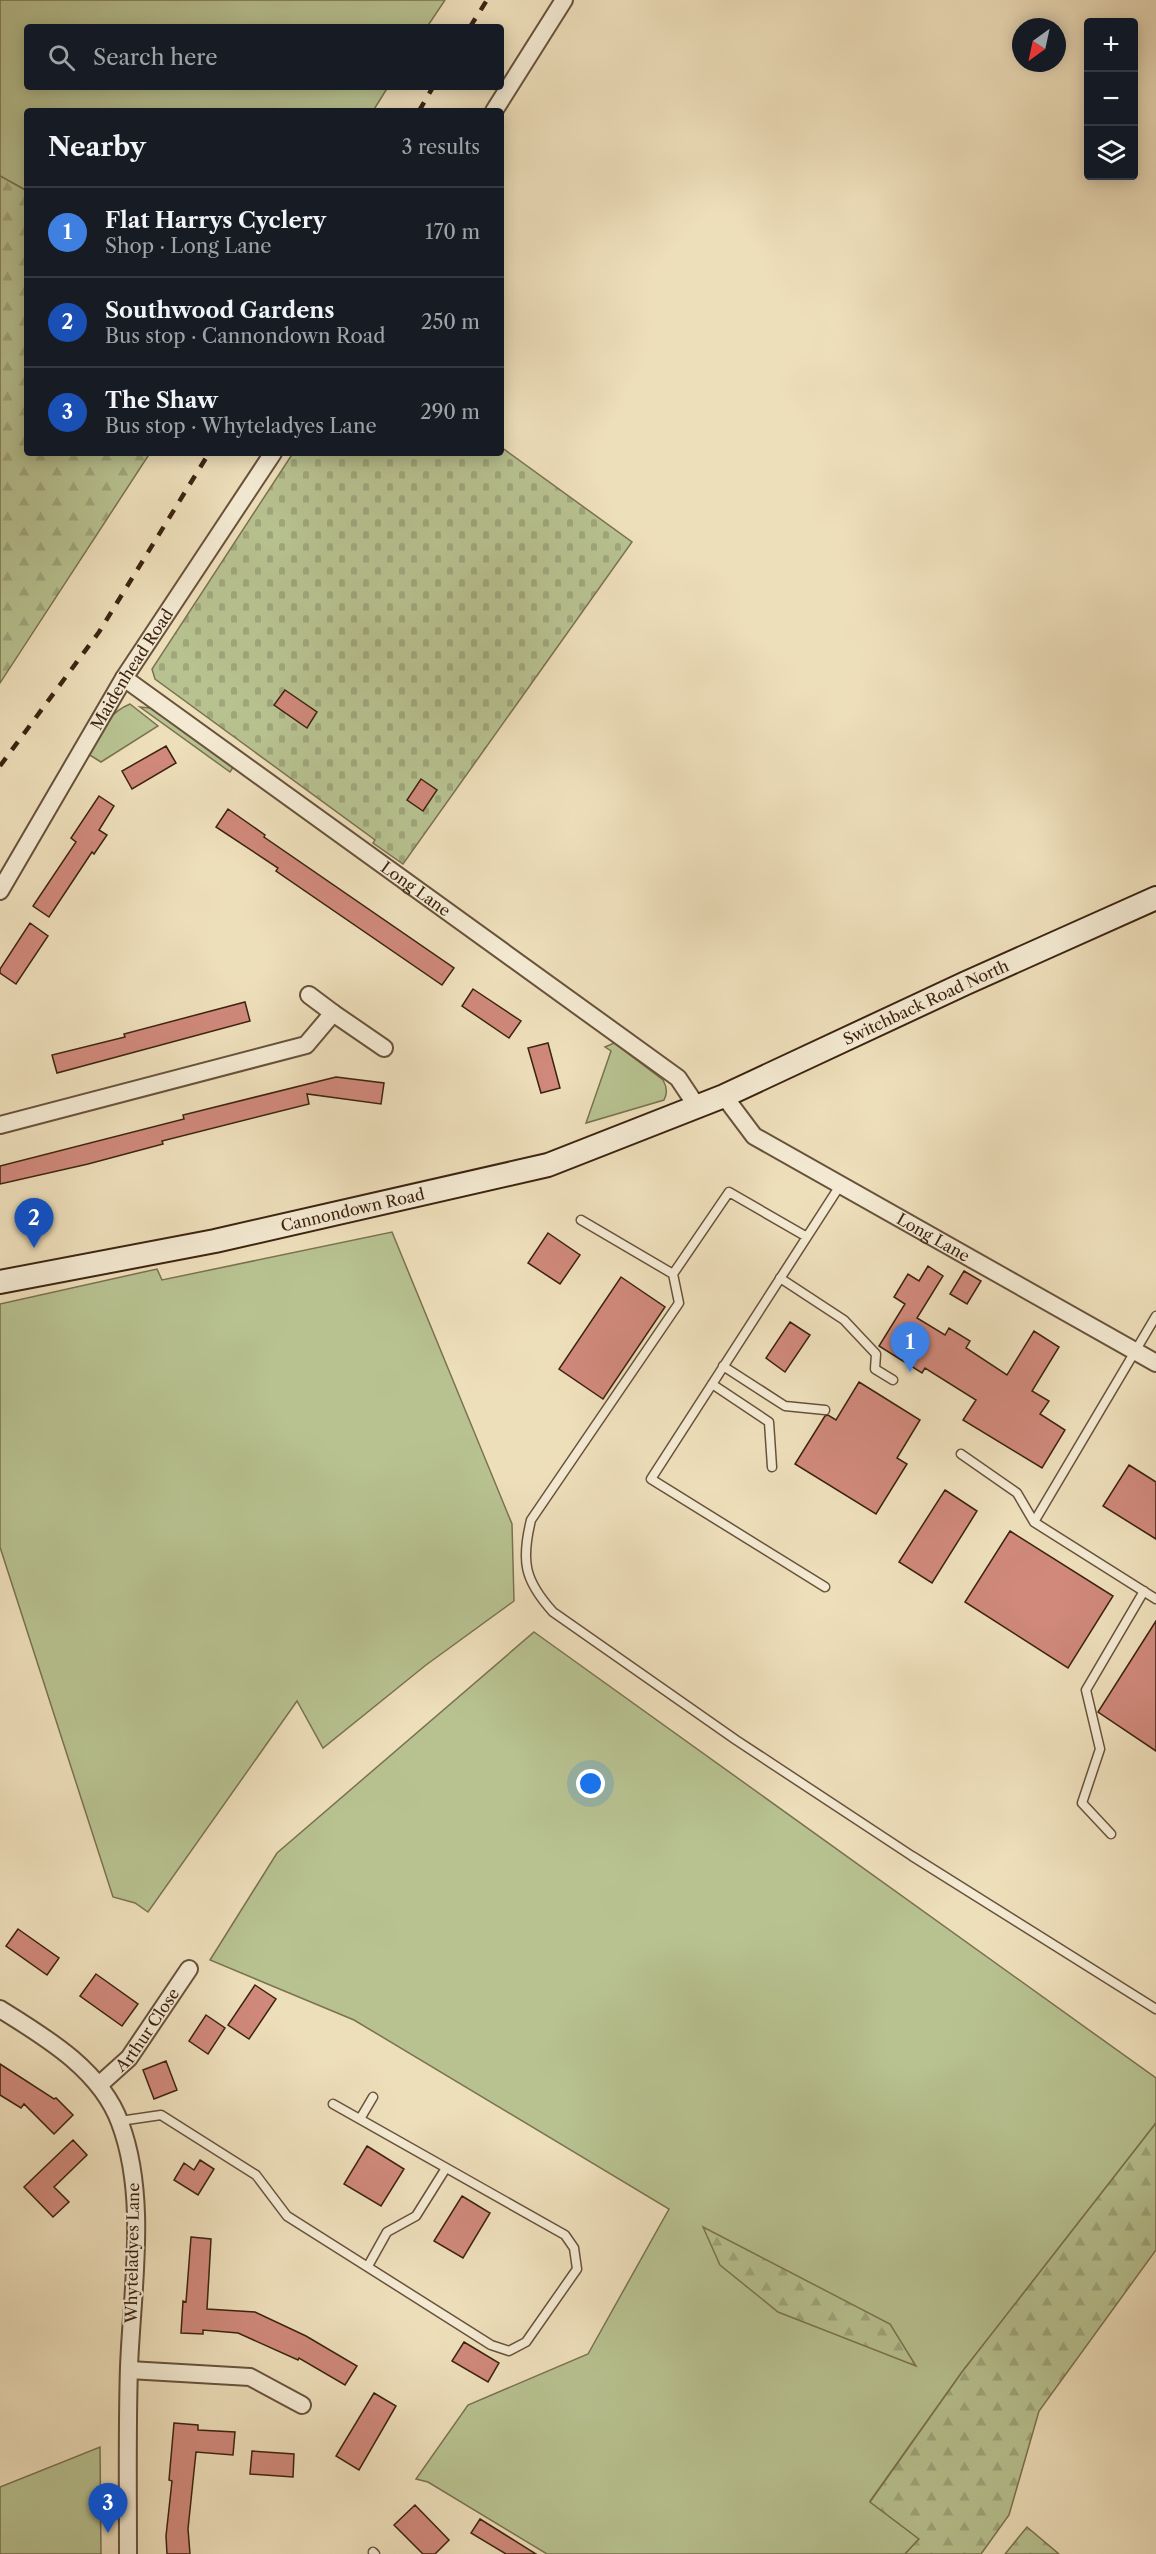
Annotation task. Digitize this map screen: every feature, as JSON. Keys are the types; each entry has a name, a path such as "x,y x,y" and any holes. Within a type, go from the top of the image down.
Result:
{"main road":[{"name":"Switchback Road North","path":"698,1108 966,983 1156,898"},
{"name":"Cannondown Road","path":"0,1282 215,1241 548,1165 698,1108"}],"street":[{"path":"496,108 564,0"},
{"name":"Maidenhead Road","path":"0,891 124,678 271,456"},
{"name":"Long Lane","path":"124,678 678,1078 698,1108"},
{"path":"309,995 384,1048"},
{"path":"0,1125 306,1045 333,1013"},
{"name":"Long Lane","path":"724,1096 754,1136 1156,1363"},
{"name":"Arthur Close","path":"99,2085 129,2058 189,1969"},
{"name":"Whyteladyes Lane","path":"0,2009 53,2042 99,2085 120,2121 135,2181 129,2370 128,2554"},
{"path":"129,2370 250,2377 302,2405"}],"lane":[{"path":"825,1587 651,1479 841,1184"},
{"path":"672,1274 729,1192 807,1237"},
{"path":"581,1220 672,1274 680,1303 531,1520 525,1546 527,1569 536,1593 553,1612 736,1740 912,1856 1156,2009"},
{"path":"780,1278 844,1320 876,1354 875,1369 893,1380"},
{"path":"1034,1522 1156,1316"},
{"path":"723,1366 785,1406 825,1410"},
{"path":"712,1384 769,1422 772,1467"},
{"path":"961,1454 1017,1493 1034,1522 1156,1599"},
{"path":"1111,1834 1082,1803 1100,1749 1086,1690 1144,1592"},
{"path":"360,2119 373,2097"},
{"path":"120,2121 161,2115 256,2175 287,2216 491,2345 509,2351 526,2342 577,2269 574,2248 565,2235 333,2104"},
{"path":"368,2266 387,2232 416,2216 446,2168"}],"green space":[{"path":"0,0 445,0 429,24 24,24 24,90 386,90 375,108 24,108 24,189 0,176"},
{"path":"0,176 24,189 24,456 148,456 0,683"},
{"path":"504,449 632,542 403,864 373,843 375,840 155,679 152,669 291,456 504,456"},
{"path":"130,704 158,726 101,762 88,754 110,718"},
{"path":"140,707 150,708 234,766 230,772"},
{"path":"614,1043 663,1080 666,1090 664,1100 586,1123 611,1051 605,1047"},
{"path":"392,1232 512,1524 514,1601 426,1665 323,1748 297,1701 148,1912 135,1903 113,1897 0,1547 0,1304 157,1269 162,1280"},
{"path":"534,1632 1156,2078 1156,2123 962,2372 870,2501 919,2539 905,2554 547,2554 428,2482 416,2479 468,2405 588,2354 669,2209 354,2020 210,1960 277,1853"},
{"path":"1156,2123 1156,2250 1039,2411 1009,2515 981,2554 905,2554 919,2539 870,2502 962,2372"},
{"path":"703,2227 890,2324 916,2366 778,2312 720,2265"},
{"path":"100,2447 101,2554 0,2554 0,2487"},
{"path":"1027,2527 1059,2554 1005,2554"}],"building":[{"path":"285,690 317,712 307,728 274,705"},
{"path":"166,746 176,763 132,789 122,771"},
{"path":"421,779 437,790 423,811 407,800"},
{"path":"99,796 114,806 99,830 107,835 94,854 92,852 49,917 33,906 76,842 71,838"},
{"path":"228,809 265,835 264,837 454,968 442,985 276,871 278,868 216,827"},
{"path":"30,923 48,936 16,984 0,973 0,969"},
{"path":"473,989 521,1021 509,1038 462,1006"},
{"path":"245,1002 250,1021 57,1073 52,1055 125,1037 124,1034"},
{"path":"548,1043 560,1088 541,1093 528,1048"},
{"path":"336,1077 384,1083 381,1104 307,1094 309,1104 162,1141 163,1144 88,1164 0,1184 0,1166 184,1119 183,1115"},
{"path":"548,1233 580,1255 560,1284 528,1263"},
{"path":"928,1266 943,1276 917,1318 945,1335 949,1328 970,1341 966,1348 1007,1375 1034,1331 1059,1347 1032,1391 1049,1401 1040,1414 1065,1430 1042,1468 963,1420 976,1400 925,1368 922,1373 879,1346 905,1304 894,1297 908,1274 919,1281"},
{"path":"964,1271 981,1281 967,1304 950,1294"},
{"path":"621,1277 665,1307 603,1399 559,1369"},
{"path":"790,1322 810,1335 785,1372 766,1358"},
{"path":"859,1382 920,1420 897,1458 907,1464 876,1514 795,1464 825,1416 828,1415 836,1420"},
{"path":"1129,1465 1156,1482 1156,1539 1103,1506"},
{"path":"945,1490 977,1511 932,1583 899,1562"},
{"path":"1010,1531 1113,1596 1068,1668 965,1602"},
{"path":"1156,1621 1156,1751 1098,1712"},
{"path":"18,1929 59,1958 47,1975 6,1946"},
{"path":"96,1974 138,2004 122,2026 80,1996"},
{"path":"255,1985 276,1999 249,2039 228,2025"},
{"path":"206,2015 225,2028 208,2054 189,2041"},
{"path":"166,2061 177,2090 154,2099 143,2070"},
{"path":"0,2064 54,2099 56,2098 73,2115 54,2134 24,2104 21,2108 0,2095"},
{"path":"73,2140 87,2155 54,2187 69,2202 53,2217 24,2187"},
{"path":"367,2146 404,2169 381,2206 344,2184"},
{"path":"200,2160 214,2169 198,2195 174,2180 184,2163 194,2170"},
{"path":"462,2196 490,2213 463,2258 434,2241"},
{"path":"191,2237 211,2239 207,2309 255,2312 306,2336 357,2366 345,2385 299,2358 298,2360 238,2333 203,2330 203,2334 181,2333"},
{"path":"464,2342 499,2363 488,2382 452,2361"},
{"path":"374,2393 396,2406 359,2470 336,2456"},
{"path":"174,2423 198,2425 198,2430 235,2432 233,2455 196,2452 188,2529 190,2554 167,2554 166,2536 172,2481 169,2480"},
{"path":"252,2451 294,2454 293,2477 250,2474"},
{"path":"415,2505 449,2540 435,2554 423,2554 394,2525"},
{"path":"480,2519 536,2554 506,2554 471,2533"}],"railway":[{"path":"472,24 487,0"},
{"path":"421,108 431,90"},
{"path":"0,766 99,632 207,456"}],"place":[{"name":"Southwood Gardens","path":"34,1248"},
{"name":"Flat Harrys Cyclery","path":"910,1372"},
{"name":"The Shaw","path":"108,2533"}]}
